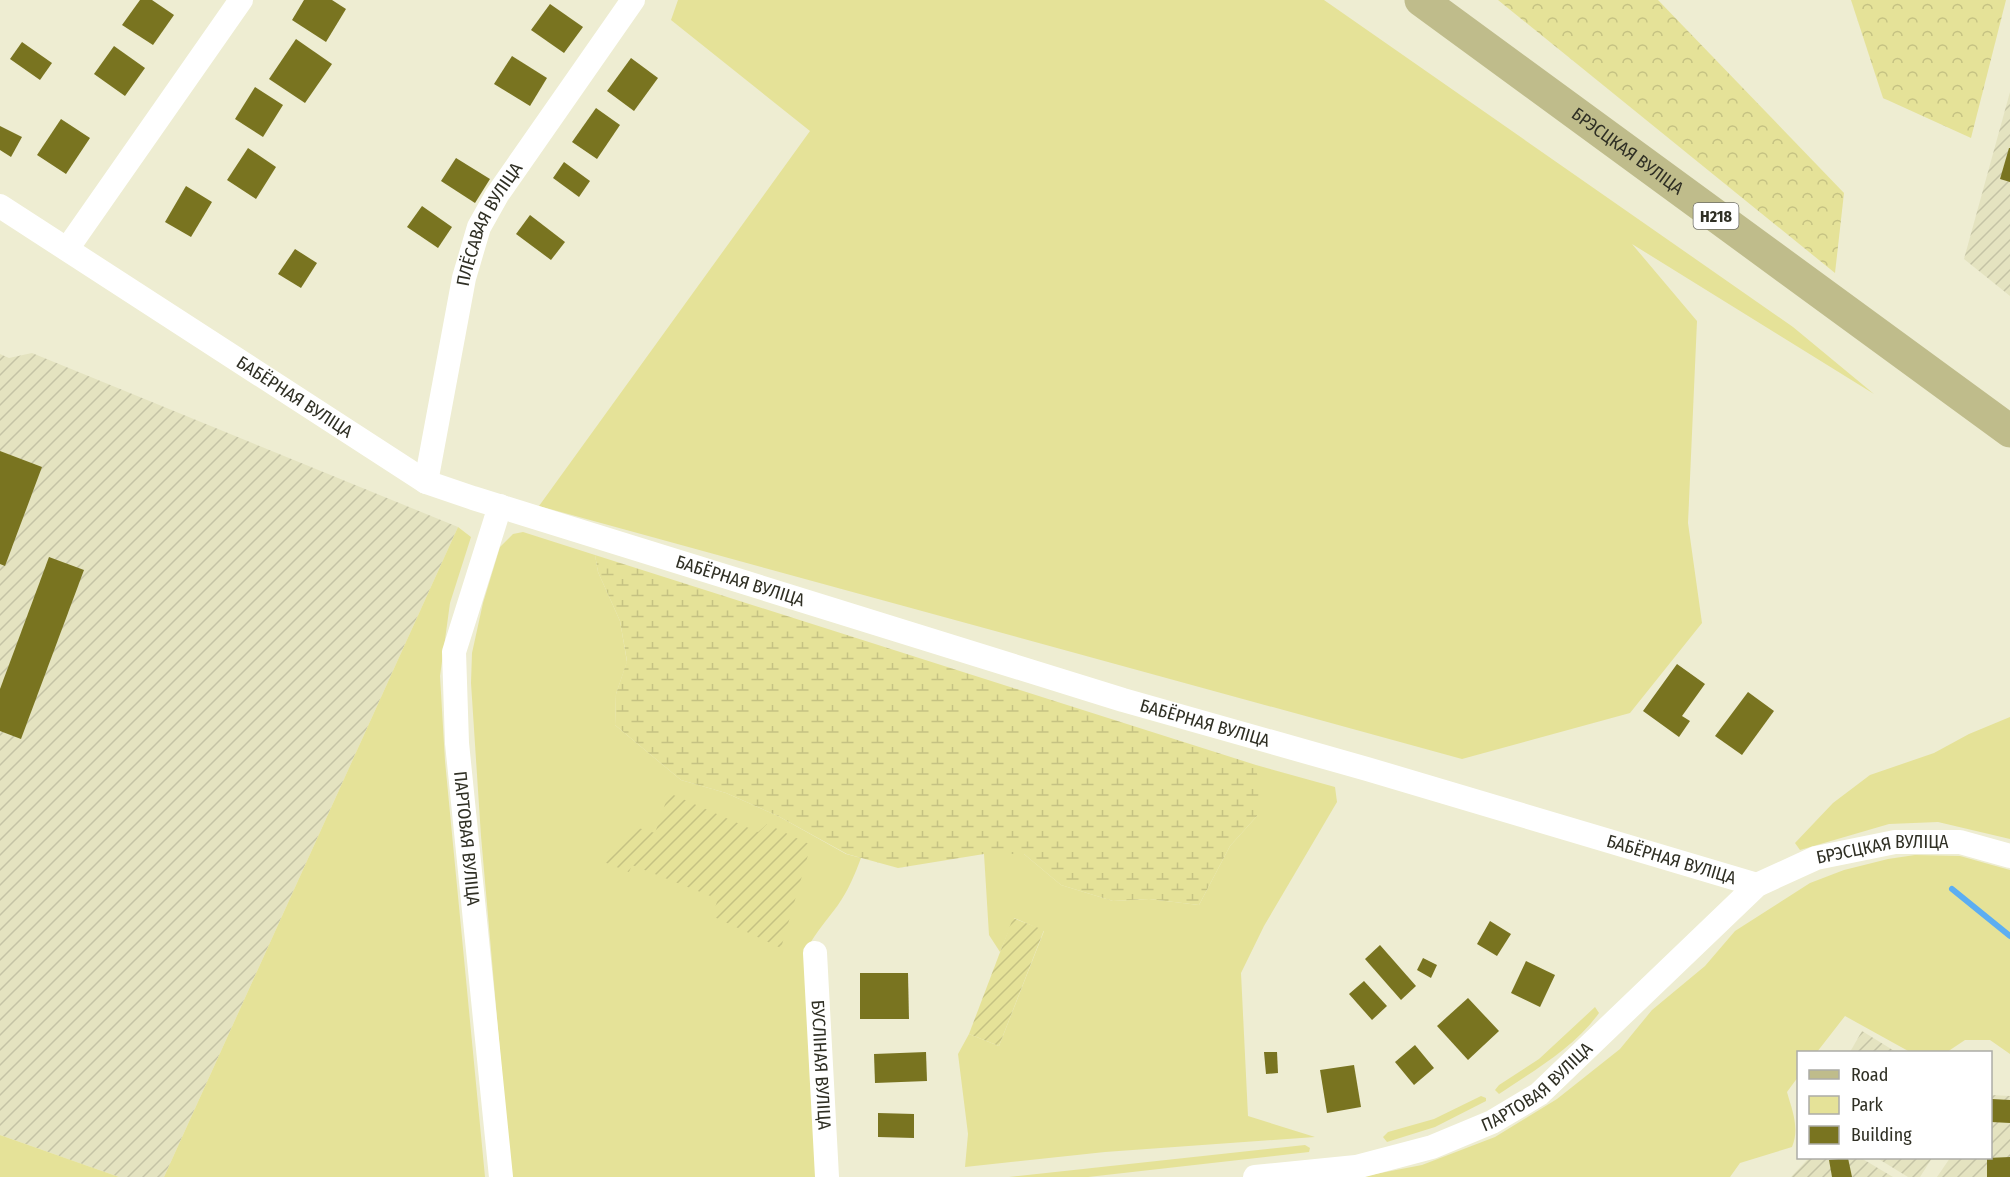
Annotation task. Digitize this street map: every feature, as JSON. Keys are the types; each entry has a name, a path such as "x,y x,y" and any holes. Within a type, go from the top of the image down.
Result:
{"main road":[{"name":"БРЭСЦКАЯ ВУЛІЦА","path":"1421,0 2010,431"}],"street":[{"path":"67,249 241,0"},
{"name":"ПЛЁСАВАЯ ВУЛІЦА","path":"426,482 464,278 479,227 497,195 633,0"},
{"name":"БАБЁРНАЯ ВУЛІЦА","path":"0,206 426,482 1123,700 1367,769 1757,885"},
{"name":"ПАРТОВАЯ ВУЛІЦА","path":"500,506 454,652 457,743 501,1177"},
{"name":"БРЭСЦКАЯ ВУЛІЦА","path":"1757,885 1816,858 1895,842 1960,842 2010,856"},
{"name":"ПАРТОВАЯ ВУЛІЦА","path":"1255,1177 1356,1167 1432,1147 1492,1122 1539,1094 1757,885"},
{"name":"БУСЛІНАЯ ВУЛІЦА","path":"815,953 827,1177"}],"shaded area":[{"path":"2010,92 2010,296 1964,259"},
{"path":"32,353 458,527 164,1177 119,1177 0,1135 0,354 9,358"},
{"path":"1862,1031 1894,1051 1851,1051"},
{"path":"1992,1095 2010,1096 2010,1177 1937,1177 1949,1159 1992,1159"},
{"path":"1808,1159 1863,1159 1893,1177 1791,1177"},
{"path":"1879,1159 1931,1159 1920,1177 1908,1177"}],"green space":[{"path":"678,0 1324,0 1793,327 1874,394 1632,244 1697,321 1688,523 1702,623 1630,713 1462,759 539,506 810,131 671,20"},
{"path":"1498,0 1658,0 1844,193 1835,273"},
{"path":"1851,0 2006,0 1971,138 1883,98"},
{"path":"458,527 471,537 450,603 440,676 445,761 485,1177 164,1177"},
{"path":"523,532 595,555 598,572 620,621 627,662 616,694 615,725 681,780 726,793 778,816 846,854 861,858 845,894 807,949 817,1177 511,1177 481,836 471,683 472,653 483,603 500,547 513,534"},
{"path":"595,555 1256,765 1259,789 1257,816 1230,846 1199,905 1149,899 1113,901 1061,885 1024,854 984,854 898,868 847,854 778,816 726,793 681,780 615,725 616,694 627,661 620,621 598,572"},
{"path":"2010,717 2010,839 1938,822 1889,824 1800,850 1795,843 1833,803 1870,775 1934,753 1969,734"},
{"path":"1256,765 1335,787 1337,802 1264,926 1241,973 1248,1116 1315,1137 1105,1152 965,1167 968,1134 958,1054 969,1034 999,1046 1044,931 1014,918 1000,952 989,935 984,854 1024,854 1061,885 1113,901 1149,899 1199,905 1230,846 1257,816"},
{"path":"669,793 758,832 767,824 811,845 781,948 712,916 718,899 632,865 629,872 599,860 623,839 632,826 655,833"},
{"path":"1915,855 1960,856 2010,870 2010,1054 1990,1040 1965,1040 1948,1051 1908,1051 1845,1016 1818,1051 1797,1051 1797,1078 1787,1092 1795,1126 1792,1147 1740,1163 1730,1177 1360,1177 1422,1165 1495,1137 1557,1099 1620,1049 1652,1010 1705,966 1735,931 1810,883 1844,870"},
{"path":"1013,918 1044,930 999,1046 969,1034"},
{"path":"1595,1007 1599,1013 1566,1048 1499,1094 1495,1090 1539,1059"},
{"path":"1481,1096 1486,1098 1486,1101 1435,1127 1387,1142 1383,1137 1388,1132 1434,1119"},
{"path":"0,1135 119,1177 0,1177"},
{"path":"1305,1145 1310,1148 1309,1152 1088,1177 1009,1177"}],"building":[{"path":"140,0 152,0 174,15 153,45 122,25"},
{"path":"304,0 332,0 346,9 326,42 292,20"},
{"path":"550,4 583,27 564,53 531,30"},
{"path":"296,39 332,64 305,103 269,79"},
{"path":"22,42 52,63 40,80 10,59"},
{"path":"114,46 145,68 125,96 94,74"},
{"path":"512,56 547,78 530,106 494,84"},
{"path":"631,58 658,78 634,111 607,91"},
{"path":"255,87 283,105 263,137 235,119"},
{"path":"596,108 620,125 597,159 572,142"},
{"path":"61,119 90,138 66,174 37,155"},
{"path":"0,126 22,137 11,157 0,150"},
{"path":"248,148 276,167 256,199 227,180"},
{"path":"2010,148 2010,182 2000,179"},
{"path":"456,158 490,179 475,203 441,181"},
{"path":"564,162 590,181 579,197 553,178"},
{"path":"186,186 212,202 191,237 165,222"},
{"path":"422,206 452,227 438,248 407,227"},
{"path":"530,215 565,242 551,260 516,234"},
{"path":"295,249 317,263 301,288 278,274"},
{"path":"0,451 42,467 5,566 0,564"},
{"path":"49,557 84,570 21,739 0,731 0,689"},
{"path":"1677,664 1705,684 1682,716 1690,721 1679,737 1643,711"},
{"path":"1748,692 1774,711 1742,755 1715,736"},
{"path":"1490,921 1511,934 1497,956 1477,944"},
{"path":"1380,945 1416,986 1401,1000 1365,959"},
{"path":"1423,958 1437,965 1431,978 1417,970"},
{"path":"1526,961 1555,975 1540,1007 1511,993"},
{"path":"860,973 908,973 909,1019 860,1019"},
{"path":"1364,981 1387,1006 1372,1020 1349,994"},
{"path":"1468,998 1499,1031 1468,1060 1437,1026"},
{"path":"1415,1045 1434,1068 1414,1085 1395,1062"},
{"path":"926,1052 927,1081 875,1083 874,1054"},
{"path":"1264,1052 1277,1052 1278,1073 1266,1074"},
{"path":"1354,1065 1361,1107 1327,1113 1320,1070"},
{"path":"1992,1099 2010,1100 2010,1123 1992,1122"},
{"path":"878,1113 914,1114 914,1138 878,1137"},
{"path":"2010,1157 2010,1177 1987,1177 1987,1159"},
{"path":"1848,1159 1852,1177 1832,1177 1829,1160"}],"waterway":[{"path":"1952,889 2010,936"}]}
